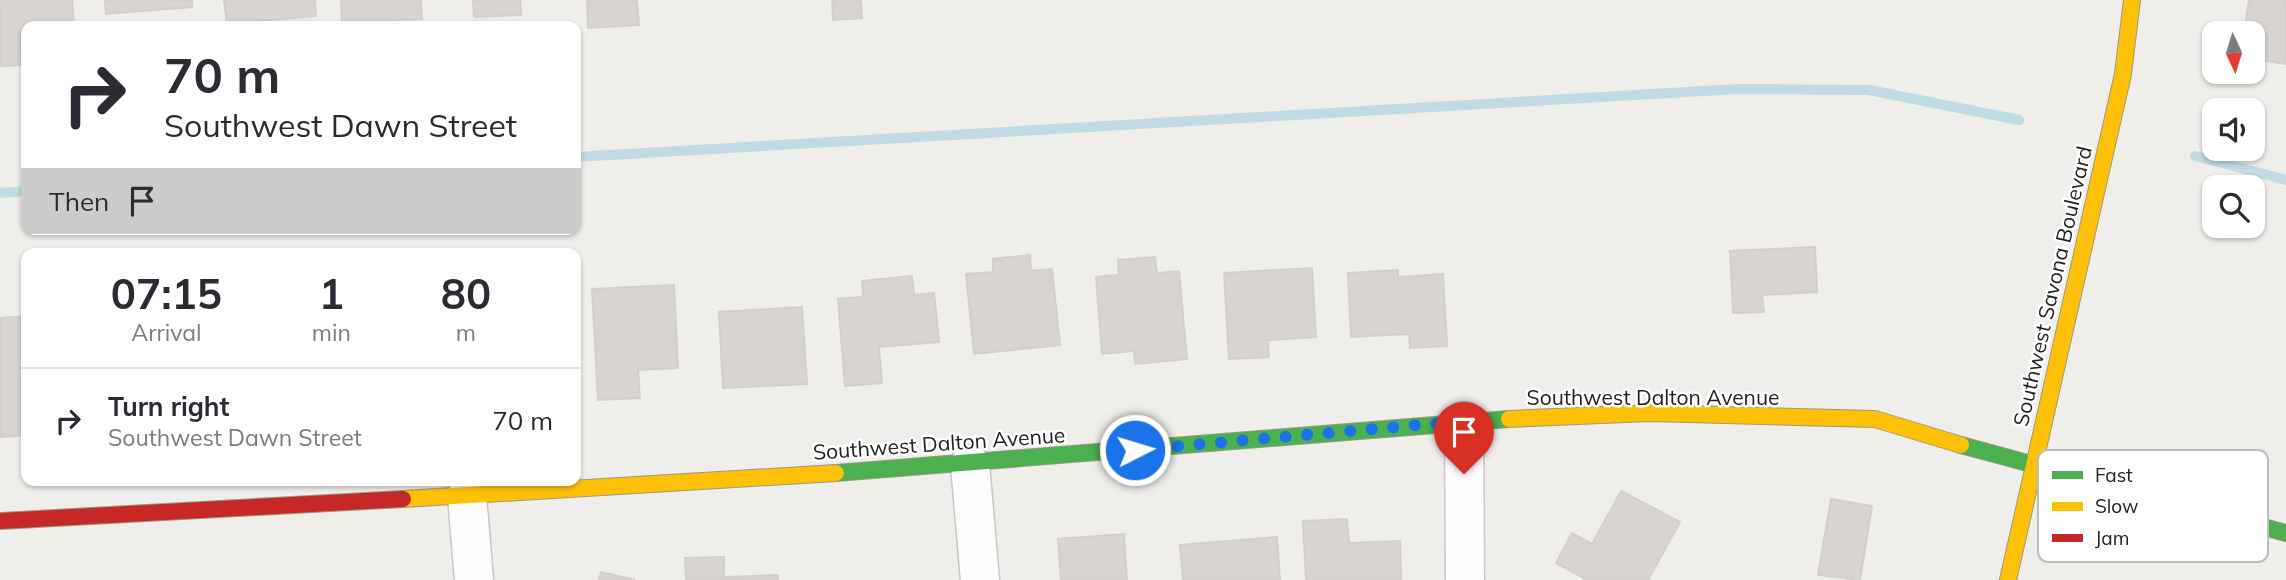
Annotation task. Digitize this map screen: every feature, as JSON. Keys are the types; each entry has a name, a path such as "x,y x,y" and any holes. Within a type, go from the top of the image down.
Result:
{"street":[{"name":"Southwest Savona Boulevard","path":"2008,580 2123,74 2132,0"},
{"name":"Southwest Dalton Avenue","path":"0,521 467,496 970,464 1464,421 1650,413 1875,419 2038,468"},
{"path":"1464,421 1465,580"},
{"path":"970,464 980,580"},
{"path":"467,496 474,580"},
{"name":"Southwest Dalton Avenue","path":"2268,528 2286,533"}],"building":[{"path":"0,0 72,0 74,21 21,21 21,65 0,66"},
{"path":"105,0 192,0 192,7 106,14"},
{"path":"224,0 315,0 316,16 227,21"},
{"path":"341,0 421,0 422,19 342,21"},
{"path":"473,0 520,0 521,15 474,17"},
{"path":"587,0 637,0 639,25 588,28"},
{"path":"832,0 861,0 862,18 833,20"},
{"path":"2249,0 2286,0 2286,64 2265,61 2265,21 2246,21"},
{"path":"1815,247 1817,292 1762,295 1764,312 1733,313 1730,251"},
{"path":"1030,255 1031,271 1052,269 1060,345 974,354 966,274 993,272 993,259"},
{"path":"1155,257 1157,273 1179,271 1187,359 1135,364 1134,351 1102,354 1096,277 1119,275 1118,260"},
{"path":"1312,268 1316,337 1268,340 1269,357 1229,359 1224,273"},
{"path":"1398,270 1398,277 1443,274 1447,346 1410,348 1409,334 1351,337 1348,273"},
{"path":"912,276 914,295 934,293 939,342 879,347 882,383 845,386 838,299 863,297 862,281"},
{"path":"674,285 678,368 638,370 640,398 598,400 592,289"},
{"path":"802,307 807,384 723,388 719,312"},
{"path":"21,316 21,435 0,437 0,318"},
{"path":"1621,491 1680,522 1648,580 1587,580 1556,563 1572,533 1592,544"},
{"path":"1831,499 1872,506 1860,580 1818,575"},
{"path":"1347,519 1349,543 1400,541 1401,580 1306,580 1303,521"},
{"path":"1124,534 1127,580 1061,580 1058,539"},
{"path":"1277,537 1280,580 1183,580 1180,545"},
{"path":"724,557 724,577 778,575 778,580 686,580 685,558"},
{"path":"601,572 635,580 599,580"}],"waterway":[{"path":"581,157 1738,89 1869,90 2019,120"},
{"path":"2195,156 2286,180"},
{"path":"0,193 21,191"}],"traffic: fast":[{"path":"836,473 1509,419"},
{"path":"1961,445 2038,466"},
{"path":"2268,528 2286,533"}],"traffic: slow":[{"path":"2008,580 2123,74 2132,0"},
{"path":"1509,419 1650,413 1875,419 1961,445"},
{"path":"403,499 836,473"}],"traffic: jam":[{"path":"0,521 403,499"}],"route":[{"path":"1135,450 1464,421 1464,474"}]}
